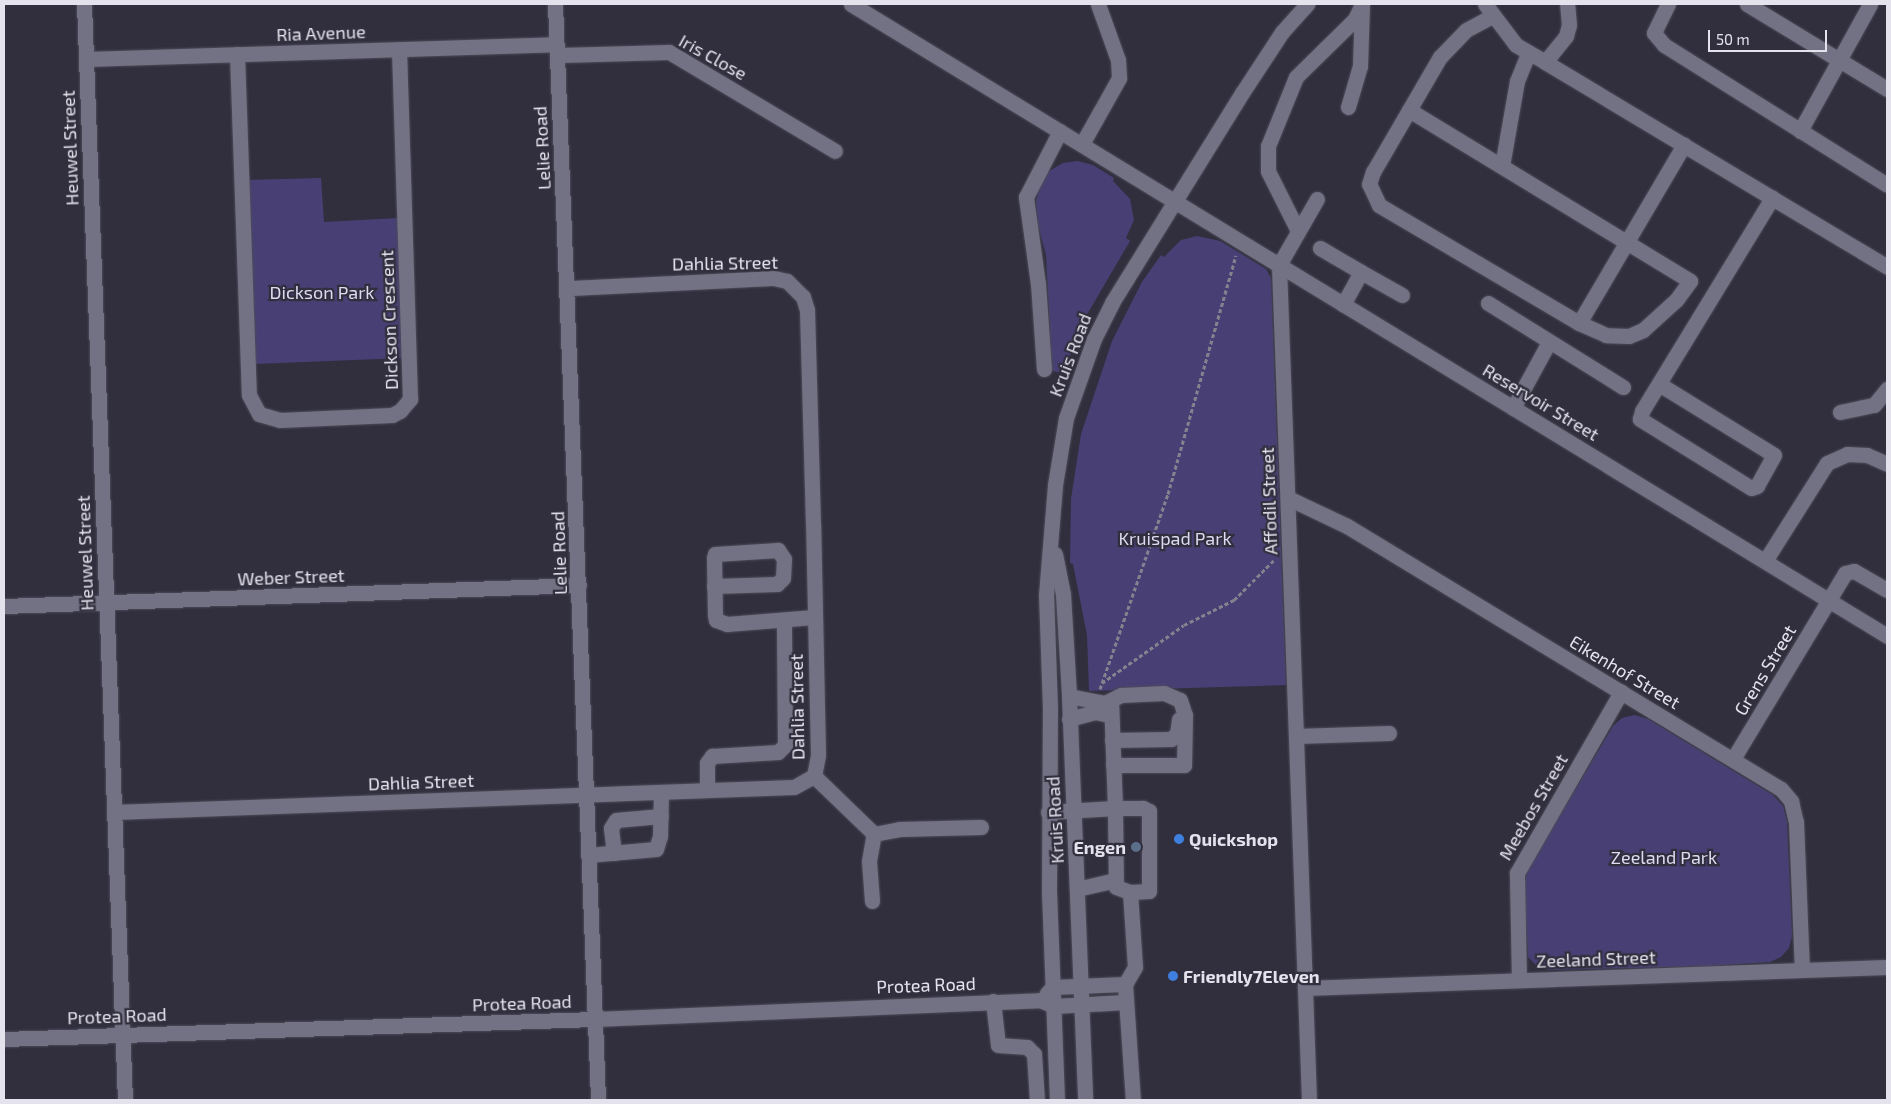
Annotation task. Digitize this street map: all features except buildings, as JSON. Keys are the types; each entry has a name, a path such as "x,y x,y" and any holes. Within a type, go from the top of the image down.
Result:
{"street":[{"name":"Heuwel Street","path":"84,4 125,1100"},
{"name":"Lelie Road","path":"556,4 598,1100"},
{"path":"851,4 1175,201"},
{"path":"1082,144 1119,78 1118,60 1098,4"},
{"name":"Kruis Road","path":"1058,1100 1047,1003 1053,987 1048,812 1050,708 1046,595 1055,485 1064,431 1080,375 1113,301 1282,32 1307,4"},
{"path":"1348,107 1360,66 1362,4"},
{"path":"1298,231 1268,171 1268,146 1296,77 1355,19 1362,4"},
{"path":"1545,62 1566,36 1567,4"},
{"path":"1668,4 1655,26 1657,39 1887,185"},
{"path":"1748,4 1887,89"},
{"path":"1800,131 1870,4"},
{"path":"1690,281 1643,330 1629,336 1606,335 1579,323 1378,204 1369,184 1373,172 1452,42 1488,10 1516,45 1528,54 1545,62 1887,267"},
{"name":"Ria Avenue","path":"86,59 399,49 557,49"},
{"name":"Dickson Crescent","path":"237,54 249,395 259,414 280,420 392,415 400,412 410,399 399,49"},
{"name":"Iris Close","path":"557,49 669,52 835,151"},
{"path":"1502,166 1516,81 1528,54"},
{"path":"1409,110 1713,295"},
{"name":"Kruis Road","path":"1044,369 1038,284 1026,197 1060,131"},
{"path":"1579,323 1684,145"},
{"path":"1659,384 1774,454 1774,460 1757,486 1750,488 1642,422 1642,411 1772,198"},
{"path":"1279,265 1317,199"},
{"name":"Reservoir Street","path":"1175,201 1887,636"},
{"path":"1320,248 1402,295"},
{"name":"Affodil Street","path":"1279,265 1309,1100"},
{"path":"1344,304 1361,272"},
{"name":"Dahlia Street","path":"114,812 794,787 814,776 818,755 807,310 797,288 787,281 774,278 568,288"},
{"path":"1488,303 1623,387"},
{"path":"1514,408 1548,342"},
{"path":"1840,412 1874,406 1887,389"},
{"path":"1765,561 1827,463 1847,454 1867,455 1887,464"},
{"name":"Eikenhof Street","path":"1288,498 1347,526 1781,789 1794,811 1802,970"},
{"name":"Kruis Road","path":"1052,540 1063,594 1069,696 1085,1100"},
{"path":"714,586 777,584 783,578 784,555 773,550 718,552 714,558 714,586 714,615 720,623 814,617"},
{"name":"Grens Street","path":"1733,759 1849,570 1887,590"},
{"name":"Weber Street","path":"4,606 579,585"},
{"path":"707,790 707,763 712,756 778,752 785,745 784,620"},
{"name":"Meebos Street","path":"1519,980 1517,873 1622,692"},
{"path":"1069,719 1095,712 1125,695 1164,693 1180,700 1185,715 1186,758 1182,766 1113,765"},
{"path":"1069,696 1106,707"},
{"path":"1112,740 1174,738 1178,730 1180,700"},
{"path":"1048,812 1115,808 1143,808 1150,815 1150,888 1144,893 1130,892 1116,887 1113,881 1115,808 1112,740 1106,707"},
{"path":"1296,736 1389,733"},
{"path":"814,776 874,834"},
{"path":"588,855 656,848 661,816 661,792"},
{"path":"614,853 612,828 616,820 661,816"},
{"path":"874,834 900,829 981,827"},
{"path":"872,902 869,861 874,834"},
{"path":"1077,889 1113,881"},
{"path":"1130,892 1135,967 1125,984 1133,1100"},
{"name":"Zeeland Street","path":"1305,988 1887,967"},
{"path":"1053,987 1125,984"},
{"path":"993,1001 998,1045 1027,1047 1034,1054 1037,1100"},
{"name":"Protea Road","path":"4,1038 595,1019 993,1001 1081,1006 1126,1002"}],"path":[{"path":"1106,707 1102,684 1168,494 1241,241"},
{"path":"1102,684 1184,625 1234,600 1289,544"}],"green space":[{"path":"1078,161 1093,165 1114,178 1113,181 1130,199 1134,220 1126,238 1130,241 1085,318 1063,373 1052,371 1046,255 1038,225 1036,201 1040,185 1049,171 1063,163"},
{"name":"Dickson Park","path":"321,178 324,222 398,218 403,358 255,364 247,180"},
{"name":"Kruispad Park","path":"1197,236 1220,241 1266,269 1271,278 1286,685 1089,691 1087,635 1073,564 1070,563 1071,499 1081,434 1112,341 1142,282 1161,255 1164,257 1181,240"},
{"name":"Zeeland Park","path":"1635,715 1648,719 1773,795 1783,806 1787,821 1792,936 1789,948 1781,957 1770,962 1709,966 1548,970 1537,966 1528,957 1524,885 1527,871 1613,726 1622,718"}],"place":[{"name":"Quickshop","path":"1179,839"},
{"name":"Engen","path":"1136,847"},
{"name":"Friendly7Eleven","path":"1173,976"}]}
